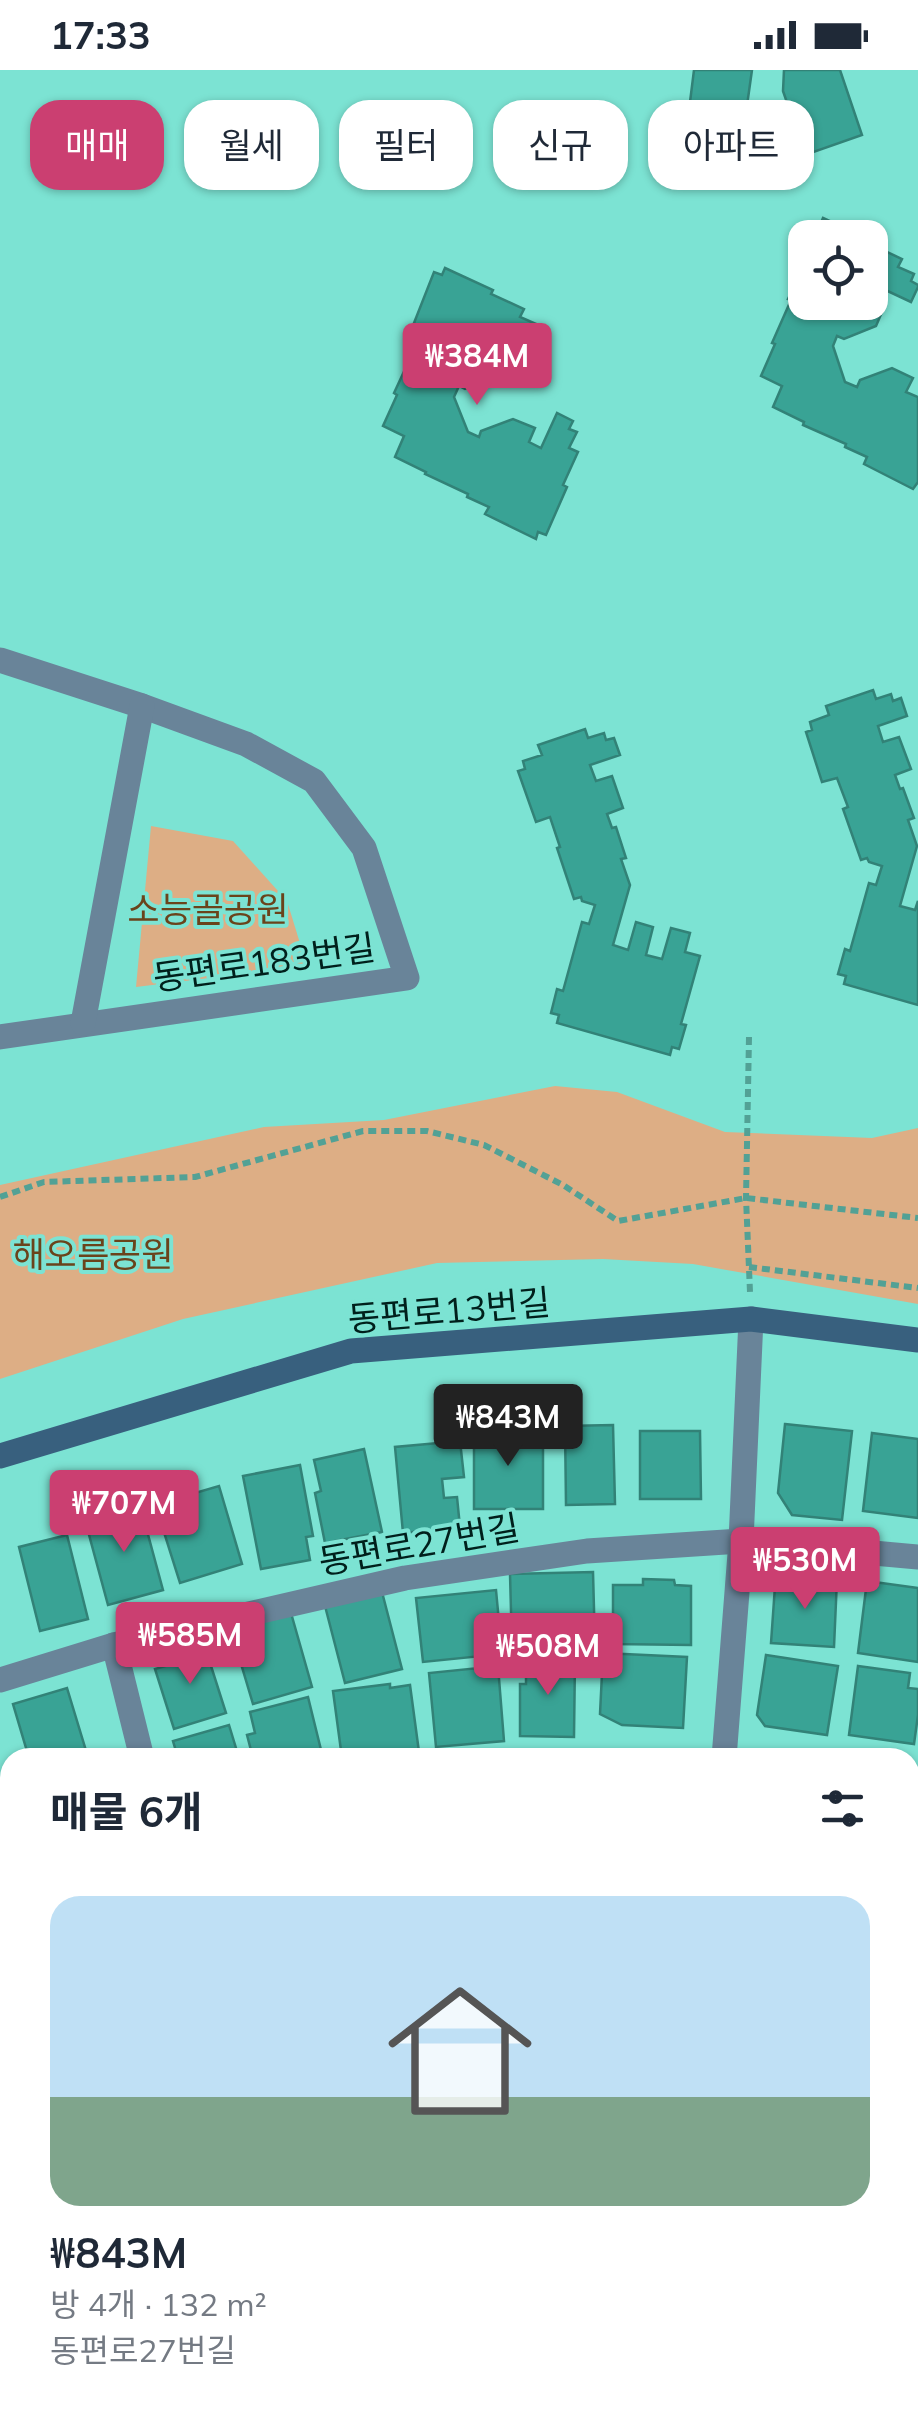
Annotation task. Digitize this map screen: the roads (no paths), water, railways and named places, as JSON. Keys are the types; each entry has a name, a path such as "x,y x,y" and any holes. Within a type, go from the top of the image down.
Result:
{"street":[{"name":"동편로183번길","path":"0,660 246,744 314,781 364,848 407,978 0,1037"},
{"path":"84,1024 142,706"},
{"path":"725,1748 742,1541 750,1319"},
{"name":"동편로13번길","path":"0,1456 351,1351 750,1319 918,1340"},
{"name":"동편로27번길","path":"0,1680 114,1645 405,1578 588,1552 742,1541 918,1557"},
{"path":"114,1645 140,1748"}],"park label":[{"name":"소능골공원","path":"208,909"},
{"name":"해오름공원","path":"93,1254"}]}
